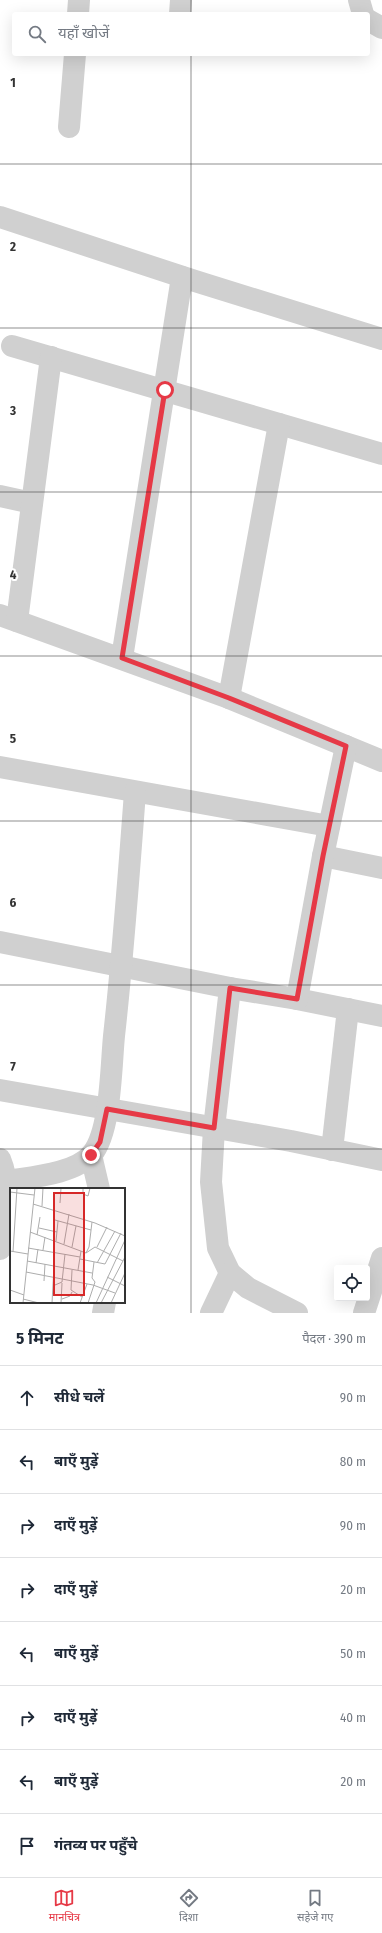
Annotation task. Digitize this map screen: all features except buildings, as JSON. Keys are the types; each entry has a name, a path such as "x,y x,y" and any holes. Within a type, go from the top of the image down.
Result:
{"street":[{"path":"78,12 79,0"},
{"path":"180,12 181,0"},
{"path":"359,0 362,12"},
{"path":"370,22 382,28"},
{"path":"69,127 74,56"},
{"path":"0,217 182,277 382,339"},
{"path":"122,658 182,277"},
{"path":"12,346 382,454"},
{"path":"51,357 32,503 9,618 229,698 382,761"},
{"path":"229,698 279,424"},
{"path":"0,496 32,503"},
{"path":"297,999 323,856 346,746"},
{"path":"0,767 329,826"},
{"path":"6,1181 48,1174 76,1165 91,1155 100,1142 107,1109 122,965 135,792"},
{"path":"323,856 382,868"},
{"path":"0,942 122,965 230,988 297,999 382,1016"},
{"path":"230,988 214,1128 211,1190 218,1248 230,1273 248,1288 297,1313"},
{"path":"332,1150 348,1009"},
{"path":"0,1090 382,1160"},
{"path":"91,1155 99,1188"},
{"path":"0,1158 6,1181 7,1204 0,1249"},
{"path":"364,1313 382,1258"},
{"path":"211,1313 230,1273"},
{"path":"103,1313 105,1303"}],"route":[{"path":"91,1155 100,1142 107,1109 214,1128 230,988 297,999 323,856 346,746 229,698 122,658 165,390"}]}
